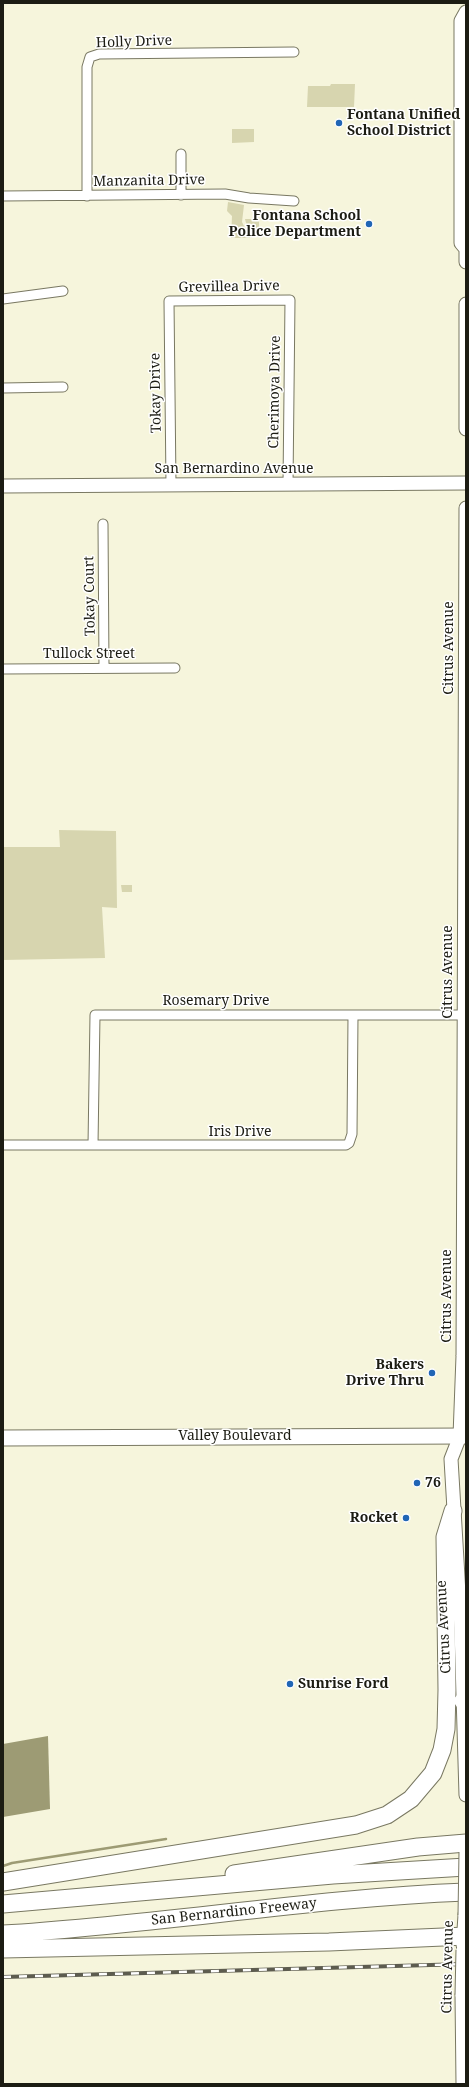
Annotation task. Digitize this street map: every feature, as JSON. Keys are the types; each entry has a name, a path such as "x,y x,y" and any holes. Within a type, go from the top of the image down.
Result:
{"highway":[{"path":"3,1882 356,1825 387,1815 411,1799 433,1773 444,1743 447,1690 445,1537 453,1512"},
{"path":"139,1893 269,1868 418,1847 466,1843"},
{"name":"San Bernardino Freeway","path":"3,1904 326,1876 466,1867"},
{"name":"San Bernardino Freeway","path":"3,1934 138,1922 332,1901 414,1894 466,1892"},
{"path":"3,1949 464,1940"}],"main road":[{"path":"466,12 461,21 461,243 466,249 466,262"},
{"path":"466,304 466,428"},
{"name":"San Bernardino Avenue","path":"3,486 466,483"},
{"name":"Citrus Avenue","path":"466,508 464,1440 451,1459 465,1701 466,1795"},
{"name":"Valley Boulevard","path":"3,1438 464,1440"},
{"name":"Citrus Avenue","path":"463,2084 462,1995 466,1852"}],"street":[{"name":"Holly Drive","path":"87,196 87,67 90,57 99,54 294,52"},
{"path":"181,154 181,195"},
{"name":"Manzanita Drive","path":"3,196 225,194 249,198 294,201"},
{"path":"3,299 63,292"},
{"name":"Grevillea Drive","path":"169,301 290,300"},
{"name":"Cherimoya Drive","path":"288,484 290,300"},
{"name":"Tokay Drive","path":"169,301 171,485"},
{"path":"3,388 63,387"},
{"name":"Tokay Court","path":"103,524 104,668"},
{"name":"Tullock Street","path":"3,668 175,668"},
{"name":"Rosemary Drive","path":"93,1145 95,1015 465,1015"},
{"name":"Iris Drive","path":"3,1145 346,1145 350,1143 352,1134 353,1016"}],"shaded area":[{"path":"331,84 355,84 354,107 307,107 308,86 330,86"},
{"path":"232,129 254,129 254,142 232,143"},
{"path":"228,202 244,205 242,222 246,230 253,232 252,238 231,238 232,216 227,211"},
{"path":"245,219 259,219 259,229 247,227"},
{"path":"59,830 116,831 117,908 102,907 105,958 3,960 3,847 60,847"},
{"path":"121,885 132,885 132,892 122,892"},
{"path":"48,1736 50,1809 3,1817 3,1744"}],"waterway":[{"path":"3,1866 12,1863 166,1839"}],"railway":[{"path":"3,1977 466,1964"}],"place":[{"name":"Fontana Unified School District","path":"339,123"},
{"name":"Fontana School Police Department","path":"369,224"},
{"name":"Bakers Drive Thru","path":"432,1373"},
{"name":"76","path":"417,1483"},
{"name":"Rocket","path":"406,1518"},
{"name":"Sunrise Ford","path":"290,1684"}]}
